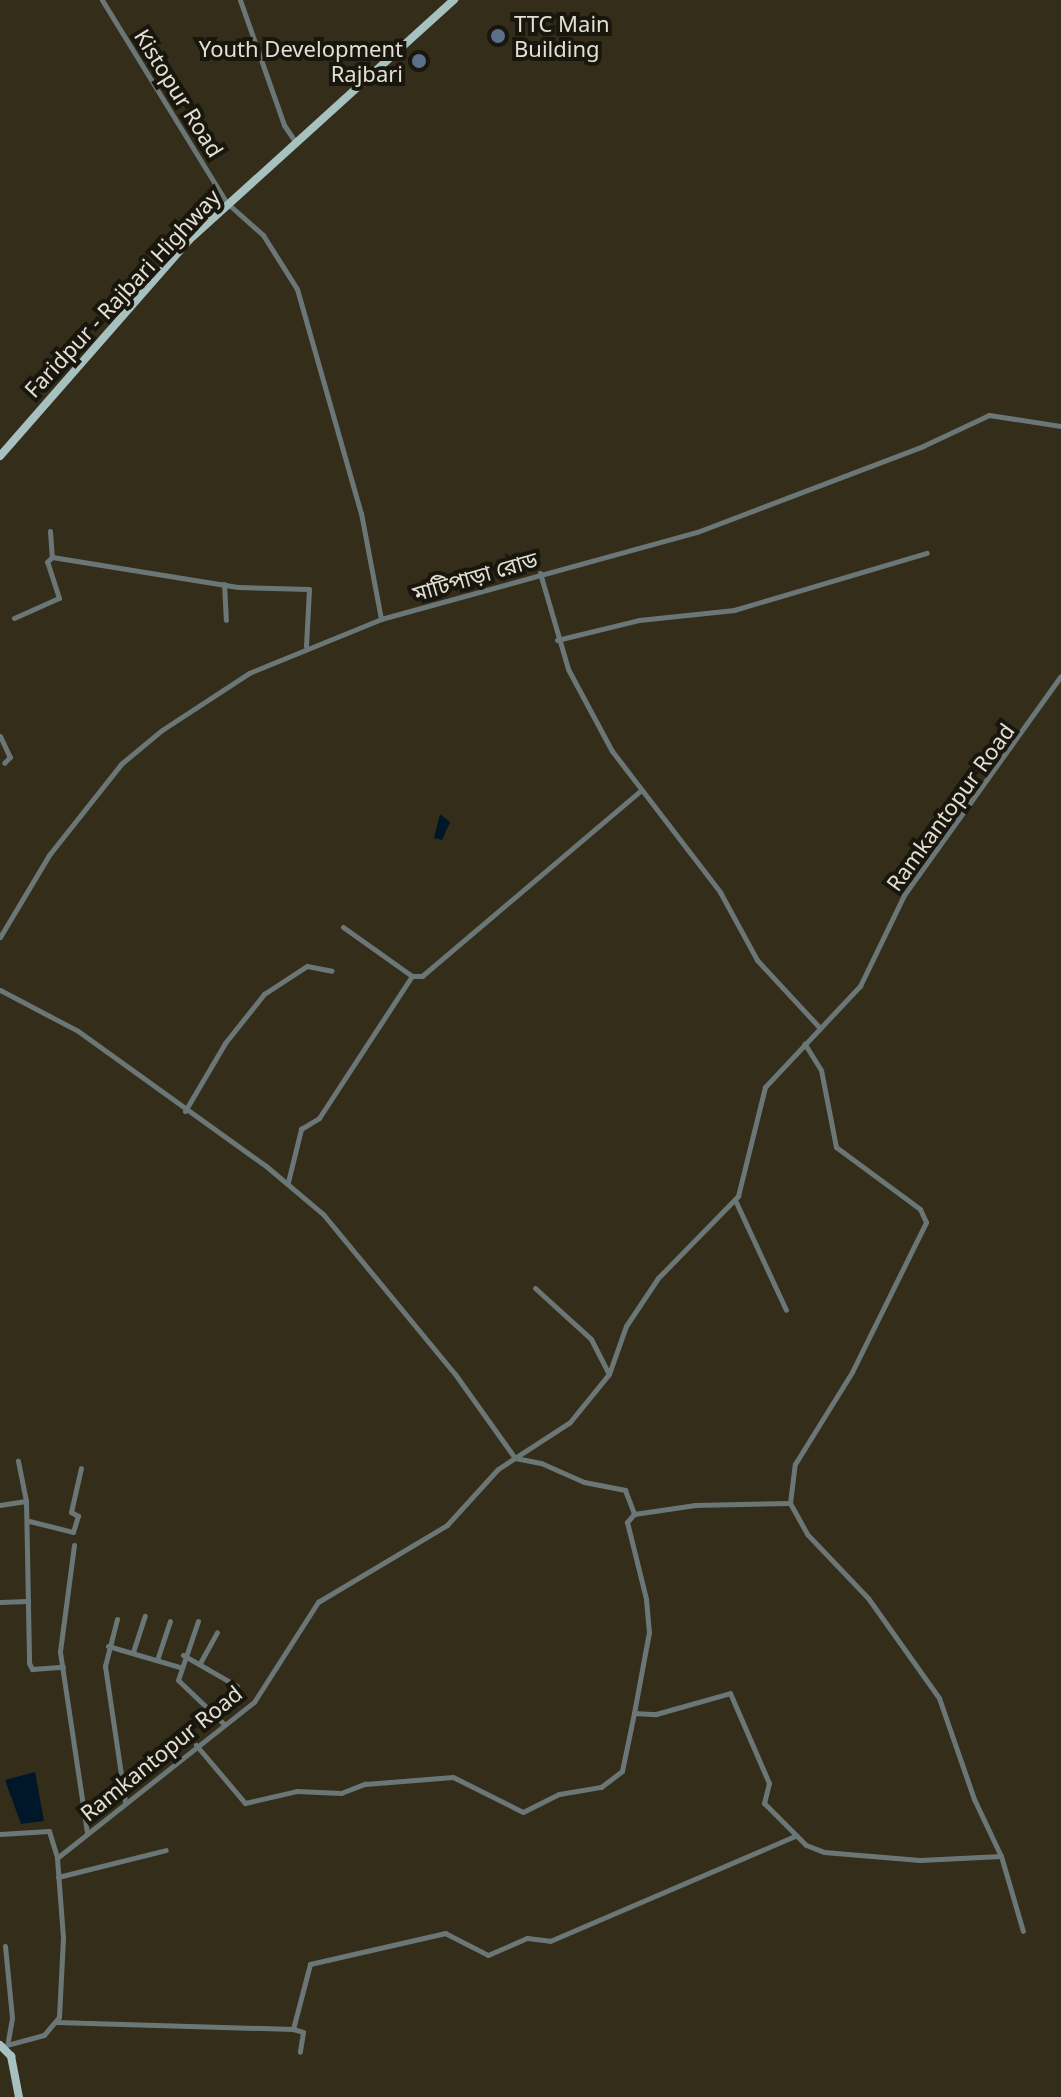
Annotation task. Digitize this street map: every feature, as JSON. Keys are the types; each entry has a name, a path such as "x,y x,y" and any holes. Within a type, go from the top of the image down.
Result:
{"main road":[{"name":"Faridpur - Rajbari Highway","path":"0,456 113,322 227,203 454,0"},
{"path":"3,2046 11,2056 16,2097"}],"street":[{"name":"Kistopur Road","path":"102,0 227,203 263,235 297,289 361,513 381,619"},
{"path":"240,0 284,125 296,143"},
{"name":"মাটিপাড়া রোড","path":"0,937 49,855 121,764 202,701 306,646 381,619 697,532 923,446 989,415 1061,426"},
{"path":"14,618 59,598 47,562 52,557 50,531"},
{"path":"557,640 639,620 734,610 927,553"},
{"path":"52,557 224,584 309,589 306,646"},
{"path":"540,573 557,640 586,705 639,792 720,892 757,960 820,1028"},
{"path":"224,584 226,620"},
{"name":"Ramkantopur Road","path":"57,1858 254,1702 318,1602 447,1525 498,1469 560,1431 609,1374 626,1326 658,1278 735,1200 765,1087 860,986 904,895 1061,676"},
{"path":"0,736 10,757 4,763"},
{"path":"343,927 412,976 422,976 438,965 514,893 639,792"},
{"path":"185,1111 225,1043 264,994 307,966 332,971"},
{"path":"288,1182 301,1129 319,1118 412,976"},
{"path":"0,990 78,1031 185,1111 288,1182 360,1258 515,1458 541,1463 584,1482 625,1490 634,1514"},
{"path":"805,1044 821,1070 836,1147 920,1209 926,1222 852,1372 795,1464 790,1503 807,1534 868,1598 939,1698 974,1799 1001,1856 1023,1931"},
{"path":"735,1200 786,1310"},
{"path":"535,1288 597,1346 609,1374"},
{"path":"18,1461 29,1521 30,1667 63,1667"},
{"path":"29,1521 73,1532 78,1516 71,1512 81,1468"},
{"path":"0,1505 26,1501"},
{"path":"196,1745 245,1803 297,1791 341,1793 365,1784 453,1777 523,1812 559,1794 601,1787 622,1771 649,1632 646,1599 627,1522 634,1514 695,1505 790,1503"},
{"path":"74,1545 62,1638 63,1667 87,1833"},
{"path":"0,1602 28,1601"},
{"path":"133,1652 145,1616"},
{"path":"117,1619 105,1666 125,1802"},
{"path":"157,1660 170,1621"},
{"path":"198,1621 183,1655 180,1683 224,1724"},
{"path":"200,1663 217,1632"},
{"path":"108,1646 180,1667"},
{"path":"183,1655 237,1686"},
{"path":"634,1713 656,1714 730,1693 769,1783 764,1803 795,1836 818,1851 878,1857 1001,1856"},
{"path":"0,1834 46,1829 57,1858 64,1982 56,2022 44,2035 3,2046"},
{"path":"293,2029 310,1964 445,1933 488,1955 527,1938 550,1941 795,1836"},
{"path":"58,1877 166,1850"},
{"path":"3,2046 12,2018 5,1946"},
{"path":"56,2022 293,2029 303,2032 300,2052"}],"water":[{"path":"440,814 450,822 442,840 434,838"},
{"path":"35,1772 44,1821 21,1824 5,1780"}],"place":[{"name":"TTC Main Building","path":"498,36"},
{"name":"Youth Development Rajbari","path":"419,61"}]}
